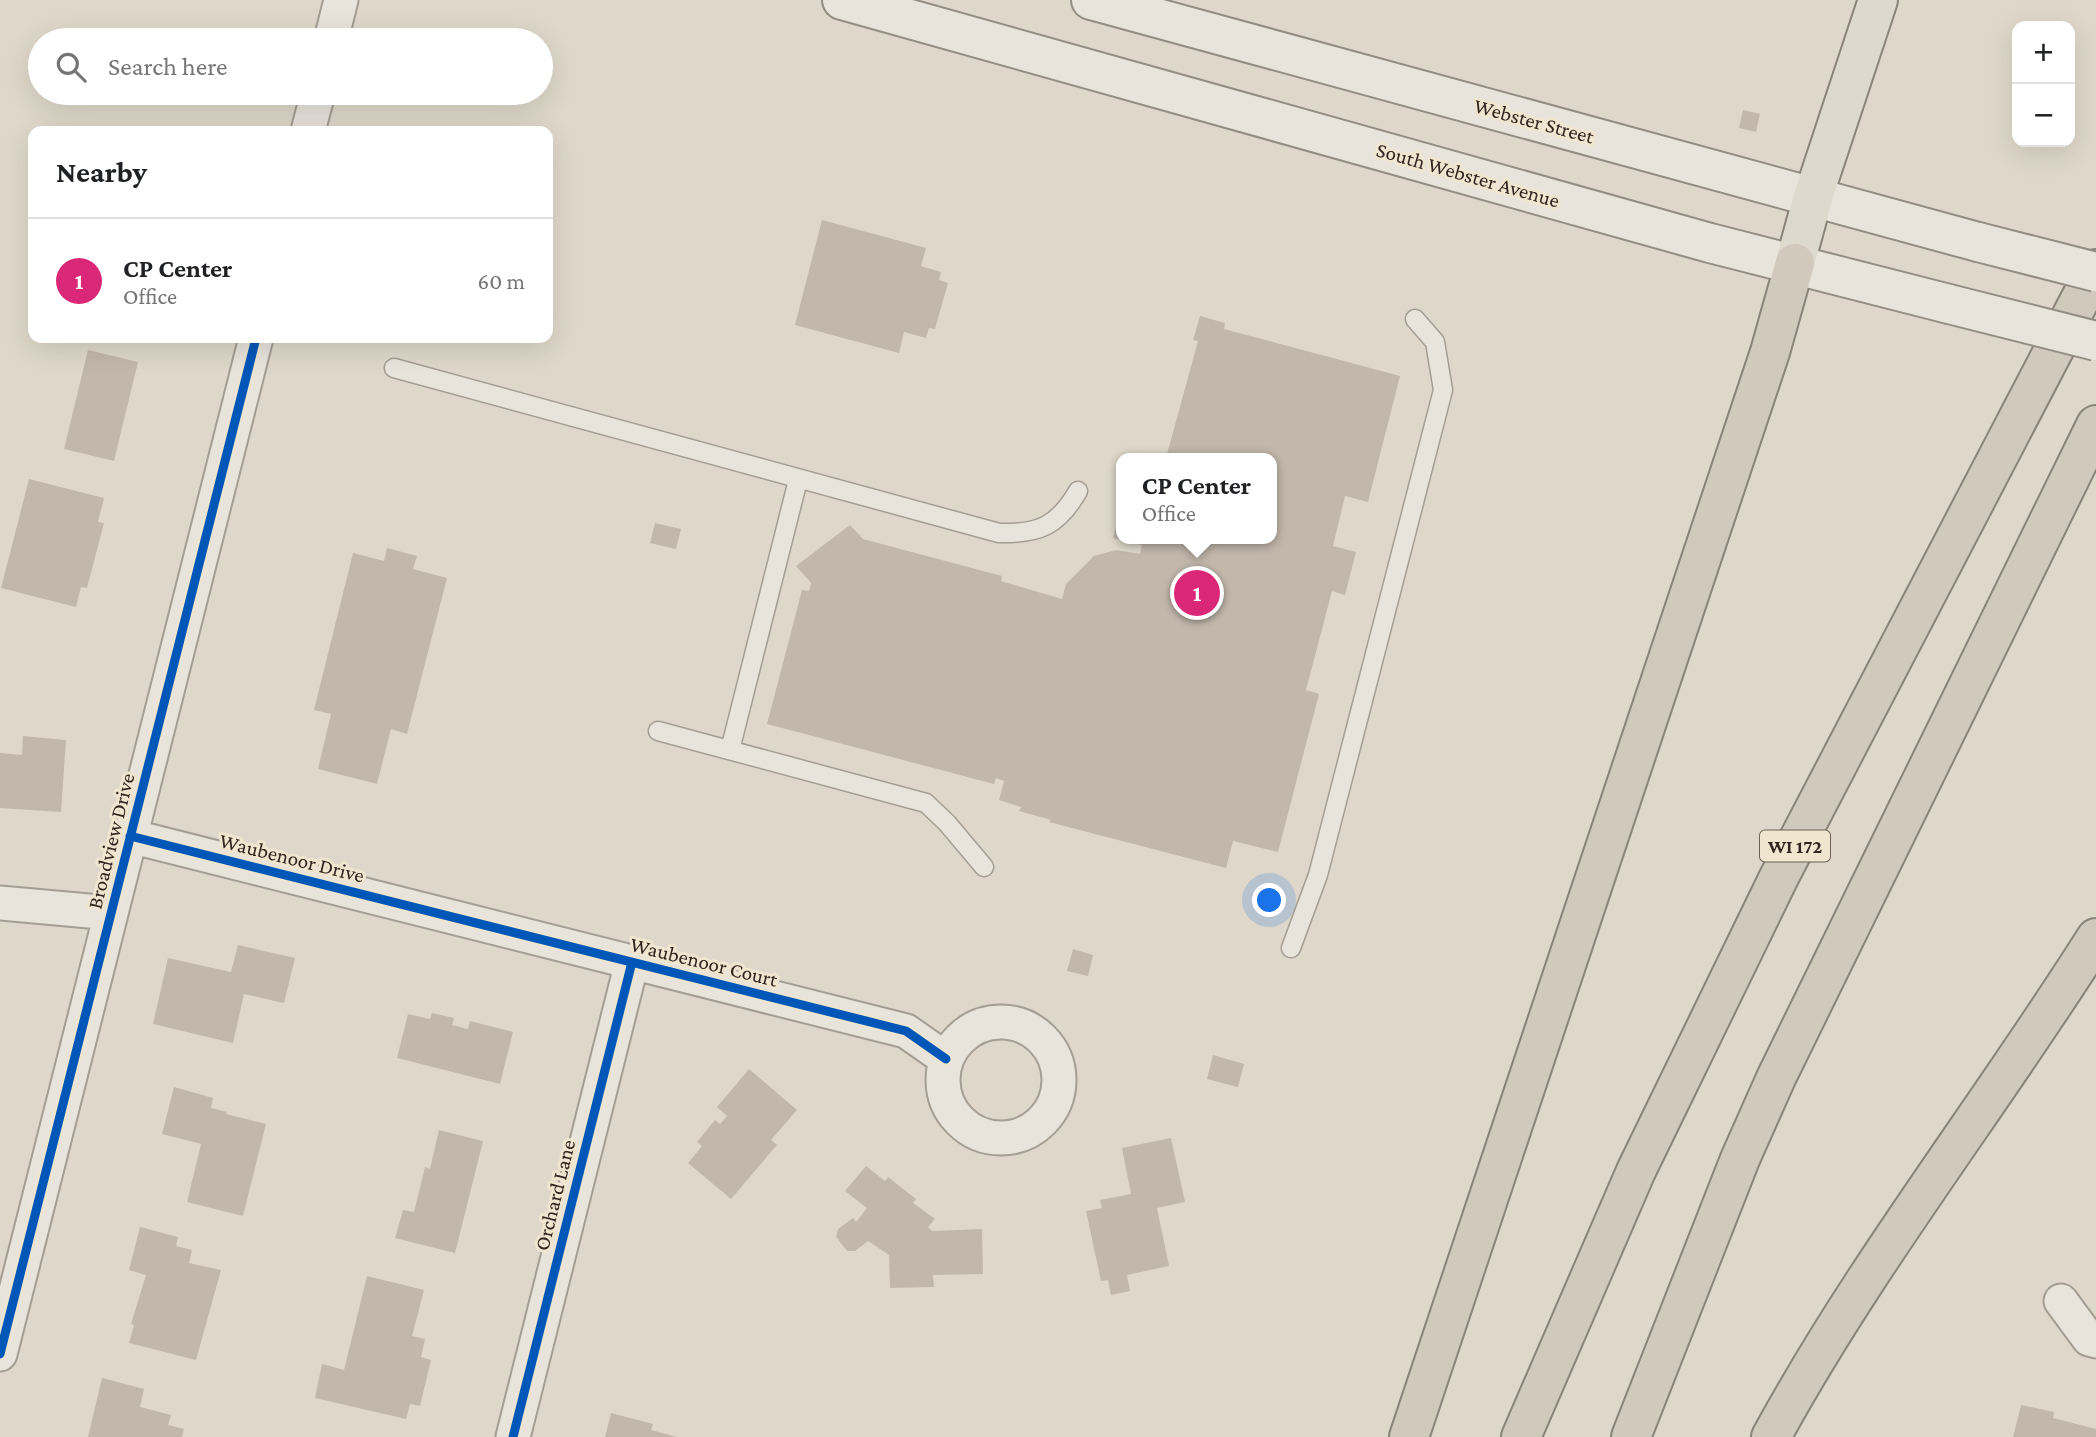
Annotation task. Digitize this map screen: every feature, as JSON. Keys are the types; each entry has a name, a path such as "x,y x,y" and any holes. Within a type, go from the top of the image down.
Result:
{"highway":[{"path":"1409,1437 1762,379 1795,262"},
{"name":"WI 172","path":"1521,1437 1636,1171 1779,877 2096,271"},
{"path":"1631,1437 1740,1159 1776,1078 2096,425"},
{"path":"1770,1437 1900,1224 2038,1031 2096,938"}],"main road":[{"name":"South Webster Avenue","path":"842,0 1710,243 1795,262 2096,341"},
{"name":"Webster Street","path":"1091,0 1978,242 2096,271"},
{"path":"1795,262 1813,197 1878,0"}],"street":[{"path":"334,28 341,0"},
{"path":"309,126 315,105"},
{"name":"Broadview Drive","path":"0,1354 255,343"},
{"name":"Waubenoor Drive","path":"130,836 446,915"},
{"path":"0,903 111,913"},
{"name":"Waubenoor Court","path":"446,915 906,1031 946,1059"},
{"name":"Orchard Lane","path":"513,1437 632,962"},
{"path":"2061,1301 2089,1339 2096,1341"}],"lane":[{"path":"1290,948 1318,875 1443,390 1435,342 1415,319"},
{"path":"394,368 999,533 1026,533 1054,523 1068,508 1078,491"},
{"path":"730,750 797,480"},
{"path":"658,731 926,803 947,823 984,867"}],"building":[{"path":"1743,110 1760,114 1756,132 1739,128"},
{"path":"822,220 926,248 921,266 941,272 939,280 948,283 935,329 929,328 926,338 904,332 899,353 795,325"},
{"path":"1200,316 1225,323 1224,329 1400,376 1368,502 1345,496 1333,546 1356,552 1345,595 1332,591 1306,690 1319,694 1278,852 1233,841 1226,868 1049,822 1051,820 1019,811 1021,807 999,800 1004,781 996,778 994,784 767,724 802,590 809,591 811,583 796,566 850,525 863,539 1002,576 1001,581 1062,599 1066,584 1094,556 1116,550 1140,554 1142,545 1138,544 1277,544 1277,453 1167,453 1198,341 1193,340"},
{"path":"88,350 138,362 114,461 64,449"},
{"path":"29,479 104,498 98,522 104,523 87,588 81,587 76,607 1,588"},
{"path":"655,523 681,529 676,549 650,543"},
{"path":"387,548 417,556 413,569 447,578 407,734 391,729 377,784 318,769 331,714 314,710 353,553 384,561"},
{"path":"23,736 66,740 61,812 0,808 0,753 22,755"},
{"path":"238,945 295,958 284,1003 244,994 233,1043 153,1024 168,958 231,972"},
{"path":"1073,949 1093,955 1088,976 1067,971"},
{"path":"432,1013 454,1018 452,1025 468,1029 470,1021 513,1032 500,1084 397,1058 408,1014 430,1019"},
{"path":"1213,1055 1244,1064 1238,1087 1207,1079"},
{"path":"749,1069 797,1110 771,1140 777,1145 731,1199 688,1163 702,1146 697,1142 715,1120 720,1124 727,1116 717,1107"},
{"path":"174,1087 213,1098 211,1108 266,1124 243,1216 187,1202 201,1144 162,1134"},
{"path":"439,1130 483,1141 455,1253 395,1238 403,1210 414,1212 425,1167 430,1169"},
{"path":"1171,1138 1185,1202 1157,1208 1169,1266 1127,1275 1130,1291 1111,1295 1108,1280 1101,1281 1086,1211 1102,1208 1100,1200 1131,1194 1122,1148"},
{"path":"866,1166 885,1181 888,1177 916,1199 913,1203 935,1219 928,1227 932,1231 982,1229 983,1274 933,1275 934,1287 890,1288 889,1255 868,1241 855,1251 847,1251 836,1237 838,1229 853,1218 856,1222 867,1208 845,1191"},
{"path":"140,1227 178,1237 176,1246 192,1250 189,1263 221,1270 196,1360 129,1343 134,1325 131,1324 146,1275 129,1270"},
{"path":"367,1276 424,1290 412,1336 425,1339 421,1357 431,1360 420,1406 410,1404 406,1419 315,1398 322,1364 344,1370"},
{"path":"102,1378 144,1389 140,1407 171,1415 168,1425 184,1429 182,1437 88,1437"},
{"path":"2021,1405 2054,1412 2053,1418 2096,1429 2096,1437 2013,1437"},
{"path":"611,1413 653,1424 651,1430 677,1437 605,1437"}],"cycle path":[{"path":"0,1354 255,343"},
{"path":"130,836 906,1031 946,1059"},
{"path":"513,1437 632,962"}],"place":[{"name":"CP Center","path":"1197,593"}]}
